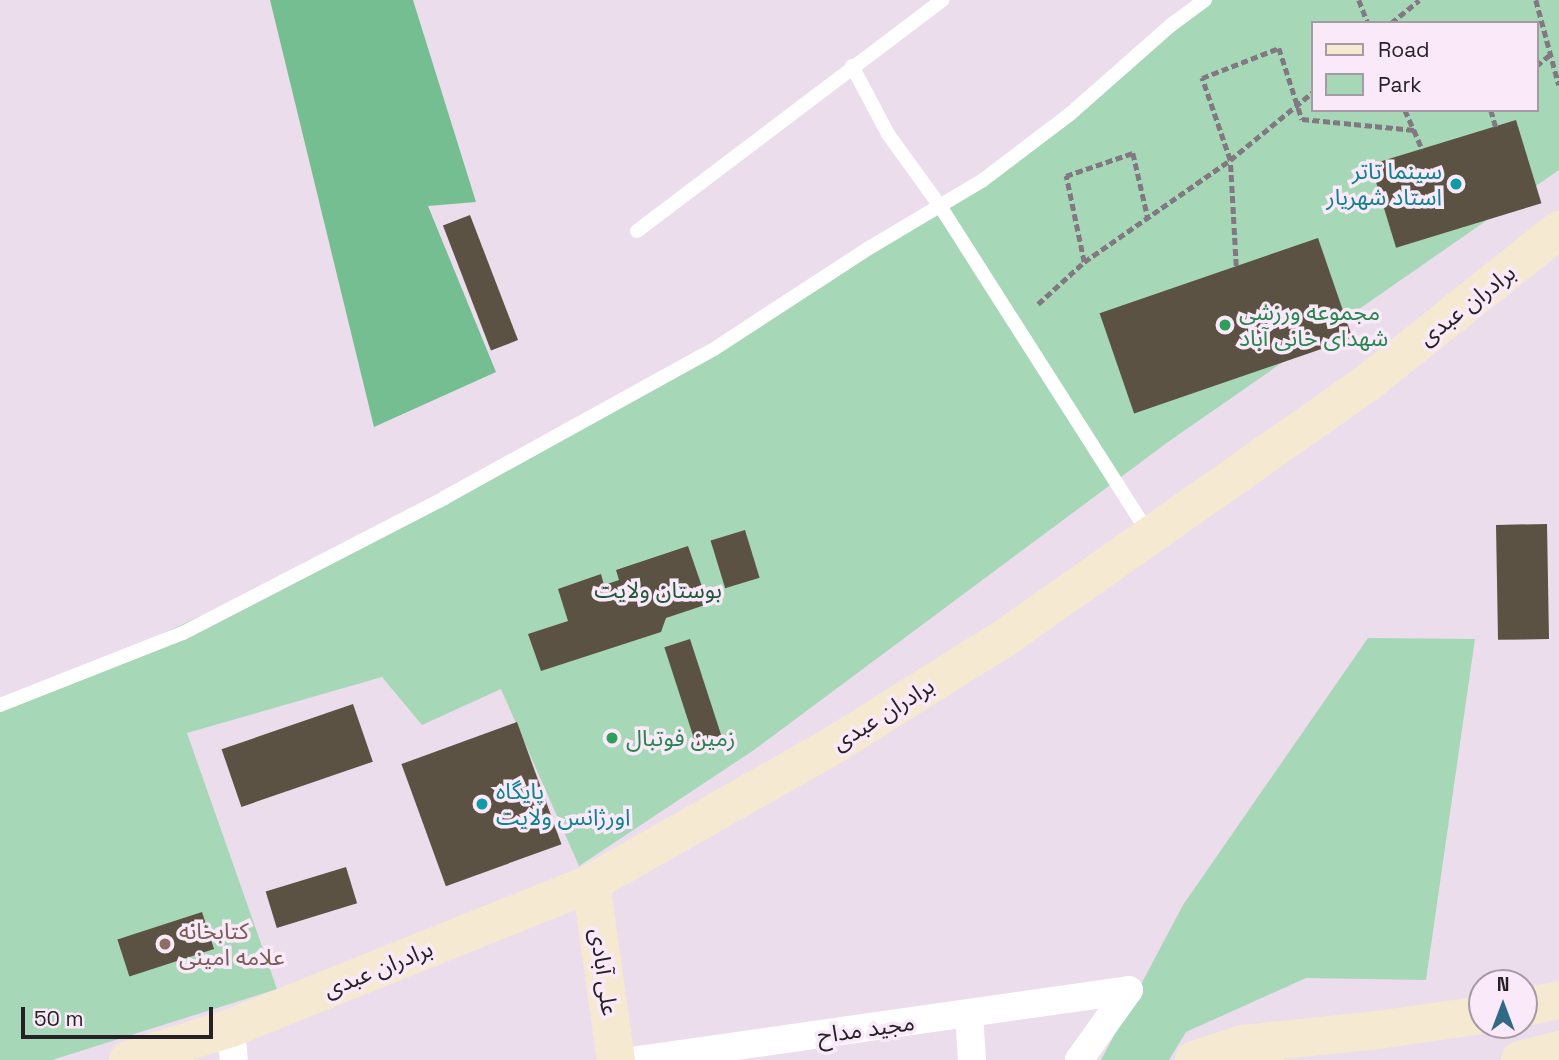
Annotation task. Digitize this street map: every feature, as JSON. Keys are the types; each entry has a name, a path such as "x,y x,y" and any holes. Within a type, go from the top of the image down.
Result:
{"main road":[{"name":"برادران عبدی","path":"128,1060 233,1044 591,884 885,713 1003,639 1366,384 1559,230"},
{"name":"علی آبادی","path":"591,884 616,1060"},
{"path":"1538,1004 1559,1000"},
{"path":"1194,1060 1243,1044 1378,1030 1468,1017"},
{"path":"1243,1044 1303,1060"},
{"path":"1520,1060 1559,1050"}],"street":[{"name":"مجید مداح","path":"638,1060 1129,990 1079,1060"},
{"path":"969,1014 972,1060"}],"lane":[{"path":"637,231 942,0"},
{"path":"0,705 183,633 444,498 713,349 983,180 1070,114 1171,25 1205,0"},
{"path":"852,66 888,134 940,206 1150,536"}],"path":[{"path":"1359,0 1367,21"},
{"path":"1393,21 1419,0"},
{"path":"1535,0 1559,85"},
{"path":"1236,266 1230,159 1202,78 1279,48 1303,119 1414,131"},
{"path":"1538,64 1551,54"},
{"path":"1038,304 1084,262 1230,159 1310,95"},
{"path":"1406,112 1422,149"},
{"path":"1492,112 1496,127"},
{"path":"1084,262 1066,176 1133,153 1149,218"}],"green space":[{"path":"270,0 413,0 476,202 428,206 496,372 374,427"},
{"name":"بوستان ولایت","path":"1211,0 1559,0 1559,170 1168,442 754,750 579,866 501,689 422,725 382,677 187,733 277,989 52,1060 0,1060 0,704 22,698 321,561 519,457 983,180"},
{"path":"1368,638 1475,639 1426,980 1306,978 1186,1032 1169,1060 1101,1060 1183,905"}],"building":[{"name":"سینما تاتر استاد شهریار","path":"1516,120 1541,203 1396,248 1371,164"},
{"path":"470,215 518,340 491,350 443,225"},
{"name":"مجموعه ورزشی شهدای خانی آباد","path":"1318,238 1353,338 1134,413 1100,313"},
{"path":"1547,524 1549,639 1498,640 1496,525"},
{"path":"745,530 760,578 725,588 711,541"},
{"path":"688,546 708,604 666,618 661,632 541,671 528,634 568,621 558,589 601,574 604,585 619,580 616,570"},
{"path":"690,639 722,738 696,746 664,647"},
{"path":"353,704 373,762 241,807 222,749"},
{"name":"پایگاه اورژانس ولایت","path":"517,722 561,844 446,886 401,764"},
{"path":"346,867 357,903 277,928 266,892"},
{"name":"کتابخانه علامه امینی","path":"202,912 214,949 129,977 117,940"}],"place":[{"name":"سینما تاتر استاد شهریار","path":"1456,184"},
{"name":"مجموعه ورزشی شهدای خانی آباد","path":"1225,325"},
{"name":"زمین فوتبال","path":"612,738"},
{"name":"پایگاه اورژانس ولایت","path":"482,804"},
{"name":"کتابخانه علامه امینی","path":"165,944"}]}
